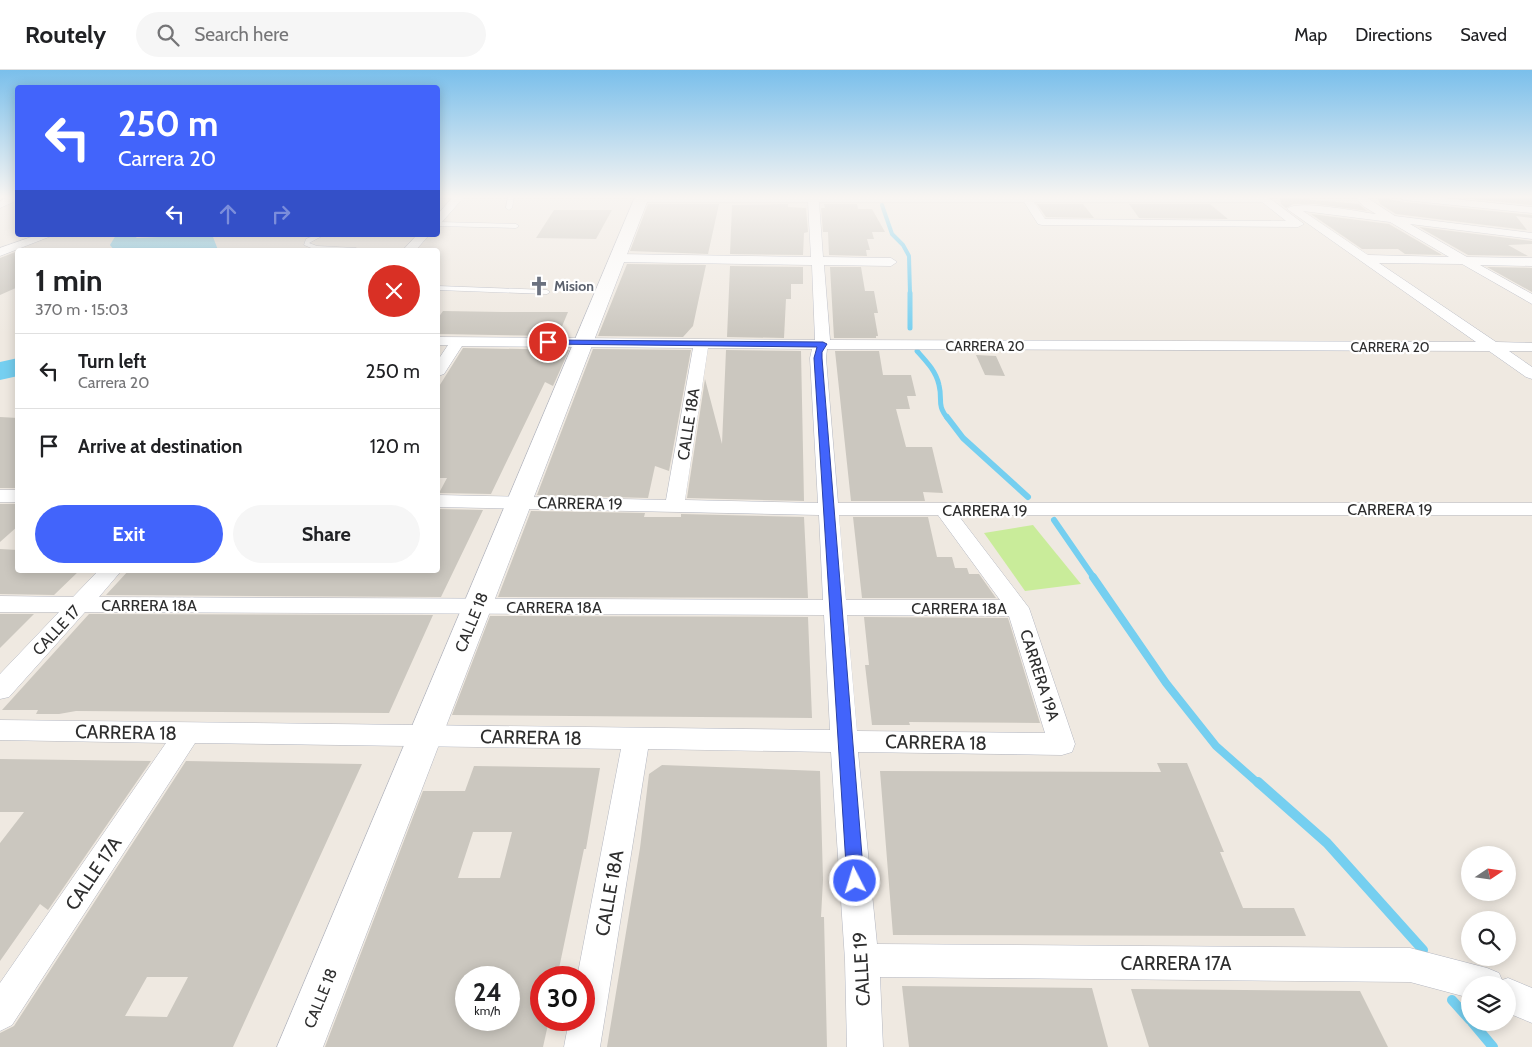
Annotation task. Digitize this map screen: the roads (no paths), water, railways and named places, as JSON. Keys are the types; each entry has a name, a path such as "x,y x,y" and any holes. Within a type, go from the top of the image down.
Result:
{"street":[{"path":"0,252 27,243"},
{"name":"CALLE 18","path":"300,1047 624,243"},
{"name":"CALLE 19","path":"810,243 815,343 862,960 865,1047"},
{"path":"1340,243 1532,374"},
{"path":"1435,243 1532,300"},
{"path":"618,258 891,262"},
{"path":"1365,259 1532,262"},
{"name":"CALLE 19","path":"808,305 811,260"},
{"name":"CARRERA 20","path":"440,341 1532,347"},
{"path":"440,369 458,341"},
{"name":"CALLE 18A","path":"675,504 701,343"},
{"path":"0,496 15,496"},
{"name":"CARRERA 19","path":"440,501 944,510 1532,509"},
{"name":"CARRERA 19A","path":"944,510 1018,608 1062,744"},
{"name":"CALLE 17","path":"0,690 109,573"},
{"name":"CARRERA 18A","path":"0,604 1018,608"},
{"name":"CARRERA 18","path":"0,730 1062,744"},
{"name":"CALLE 17A","path":"0,1013 187,733"},
{"name":"CALLE 18A","path":"582,1047 636,739"},
{"name":"CARRERA 17A","path":"862,960 1410,965 1461,978"},
{"path":"1516,999 1532,1006"}],"lane":[{"path":"440,288 547,292"}],"waterway":[{"path":"122,243 121,245 188,243"},
{"path":"205,243 206,248"},
{"path":"901,243 909,256 910,294"},
{"path":"910,294 910,328"},
{"path":"917,351 936,375 942,410 948,419"},
{"path":"0,371 15,368"},
{"path":"947,417 963,438 1028,497"},
{"path":"1054,520 1094,578"},
{"path":"1093,577 1166,683 1216,746 1259,784"},
{"path":"1258,782 1327,843 1423,950"},
{"path":"1452,1000 1461,1010"},
{"path":"1480,1031 1493,1047"}],"place":[{"name":"Mision","path":"539,286"}]}
